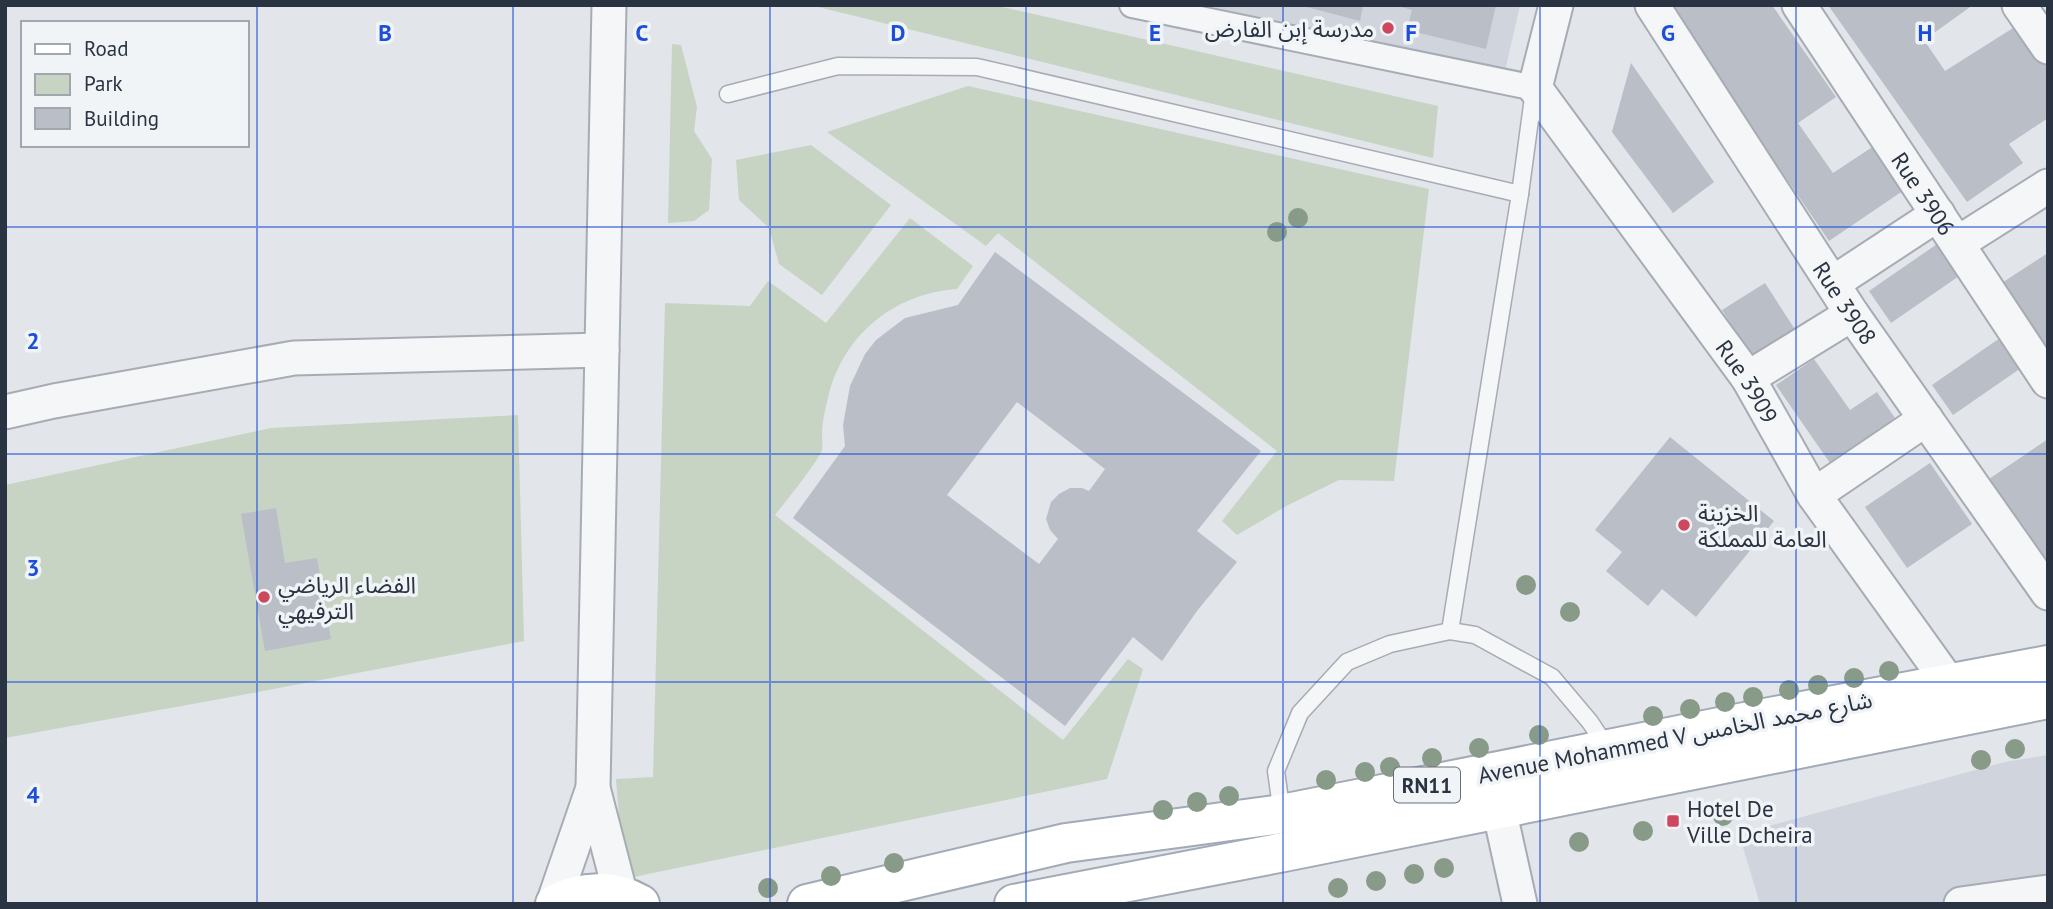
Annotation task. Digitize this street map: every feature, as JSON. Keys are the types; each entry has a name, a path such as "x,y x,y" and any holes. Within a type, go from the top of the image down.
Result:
{"main road":[{"name":"Avenue Mohammed V شارع محمد الخامس","path":"807,904 1066,844 1282,814 2048,665"},
{"name":"Avenue Mohammed V شارع محمد الخامس","path":"1014,904 2048,699"},
{"path":"554,904 593,892 630,900"}],"street":[{"path":"554,904 593,788 609,5"},
{"path":"1132,5 1535,88 1556,5"},
{"name":"Rue 3908","path":"1653,5 1852,314 2048,593"},
{"name":"Rue 3906","path":"1799,5 2048,382"},
{"path":"2019,5 2048,47"},
{"name":"Rue 3909","path":"1535,88 1748,378 1814,495 1949,683"},
{"path":"1958,243 2048,186"},
{"path":"1833,283 1938,214"},
{"path":"1748,378 1852,314"},
{"path":"5,412 295,358 602,350"},
{"path":"1814,495 1926,419"},
{"path":"593,788 630,900"},
{"path":"1499,809 1520,904"},
{"path":"1961,904 2048,892"}],"lane":[{"path":"728,94 838,66 977,67 1520,194"},
{"path":"1450,631 1535,88"},
{"path":"1282,814 1276,771 1300,713 1347,662 1390,644 1450,631 1475,635 1552,677 1590,722 1608,749"}],"shaded area":[{"name":"مدرسة إبن الفارض","path":"1162,5 1520,5 1503,80"},
{"path":"2048,755 2048,903 1760,904 1739,834 2005,762"}],"green space":[{"path":"810,5 994,5 1438,106 1433,158"},
{"path":"672,44 681,45 697,107 694,131 712,159 709,210 694,221 668,223"},
{"path":"968,86 1429,189 1394,481 1339,480 1288,505 1237,535 1222,521 1277,451 998,233 986,246 827,132"},
{"path":"811,145 891,205 822,295 779,264 769,228 739,200 736,160"},
{"path":"910,218 973,266 957,289 912,299 892,309 858,337 835,376 824,416 822,450 775,515 1063,740 1128,659 1143,669 1107,779 624,879 616,779 653,777 665,303 750,306 768,281 826,323"},
{"name":"الفضاء الرياضي الترفيهي","path":"518,415 524,641 5,738 5,485 271,428"}],"building":[{"path":"1299,5 1363,5 1360,21"},
{"path":"1394,5 1496,5 1486,49 1407,30 1412,10"},
{"path":"1668,5 1772,5 1836,97 1798,123 1833,173 1880,142 1910,186 1829,241"},
{"path":"1828,5 1973,5 1924,40 1945,71 2021,23 2048,66 2048,118 2009,144 2023,163 1967,202"},
{"path":"1631,63 1714,182 1673,213 1612,132"},
{"path":"1940,242 1962,274 1891,323 1869,291"},
{"path":"995,252 1261,451 1197,531 1237,562 1197,611 1162,661 1133,637 1065,726 793,518 845,446 843,425 850,386 865,354 876,340 905,318 958,305","holes":["1017,402 1105,469 1089,491 1070,488 1051,502 1046,519 1050,530 1058,539 1039,564 947,495"]},
{"path":"2048,253 2048,370 1994,288"},
{"path":"1765,283 1796,331 1753,359 1722,310"},
{"path":"2000,338 2021,368 1953,415 1932,385"},
{"path":"1814,359 1850,410 1877,392 1895,418 1830,463 1776,385"},
{"name":"الخزينة العامة للمملكة","path":"1670,437 1774,521 1696,617 1662,589 1648,606 1606,571 1622,552 1595,530"},
{"path":"2048,439 2048,565 1989,479"},
{"path":"1930,463 1972,524 1907,568 1865,507"},
{"path":"276,508 285,563 317,558 331,639 265,651 241,514"}],"place":[{"name":"مدرسة إبن الفارض","path":"1388,28"},
{"name":"الخزينة العامة للمملكة","path":"1684,525"},
{"name":"الفضاء الرياضي الترفيهي","path":"264,597"},
{"name":"Hotel De Ville Dcheira","path":"1673,821"}]}
